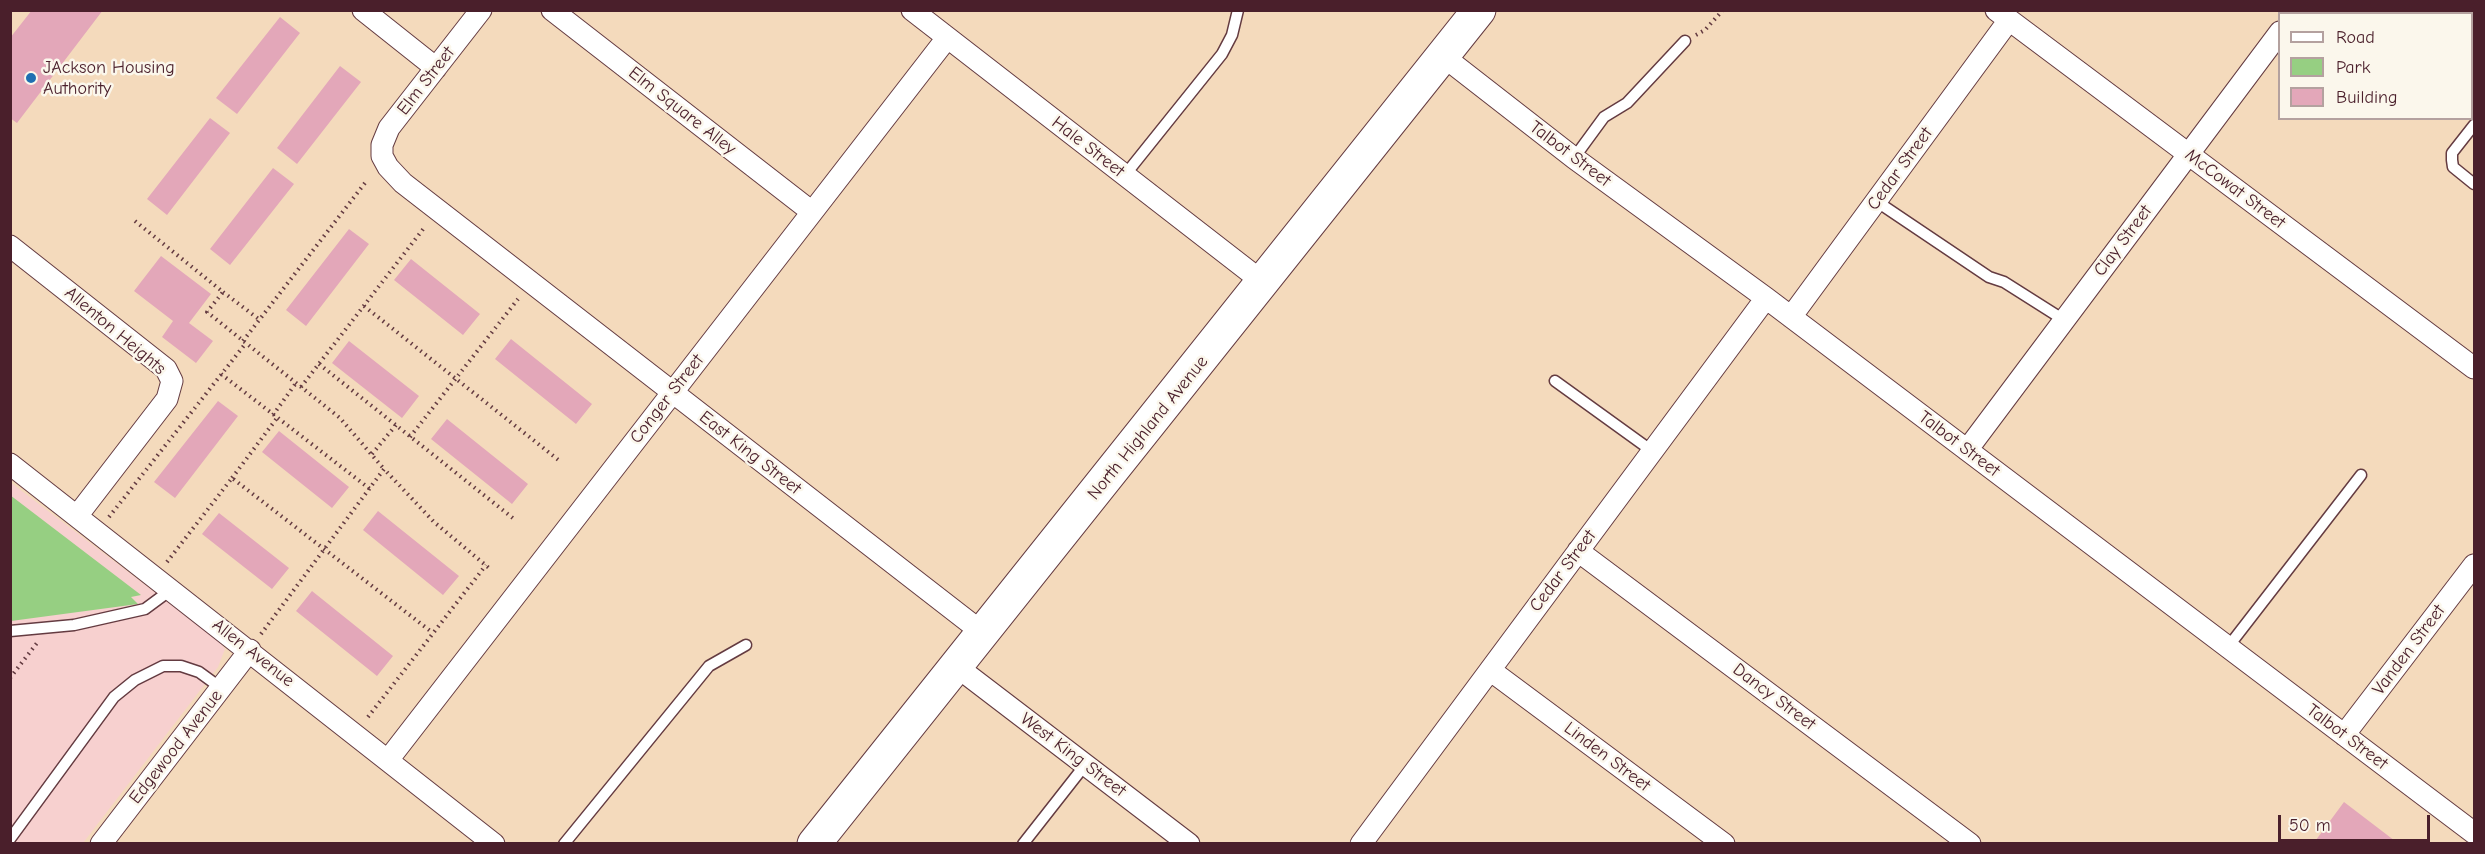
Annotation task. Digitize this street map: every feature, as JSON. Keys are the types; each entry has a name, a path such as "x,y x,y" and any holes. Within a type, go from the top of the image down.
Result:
{"main road":[{"name":"North Highland Avenue","path":"814,843 1264,283 1479,10"}],"street":[{"path":"363,10 436,68"},
{"name":"Elm Street","path":"382,156 382,144 389,128 481,10"},
{"name":"Elm Square Alley","path":"552,10 812,212"},
{"name":"Hale Street","path":"912,10 1264,283"},
{"name":"McCowat Street","path":"2002,15 2475,368"},
{"name":"Cedar Street","path":"1791,317 1876,201 2002,15"},
{"name":"Clay Street","path":"1967,450 2278,35"},
{"name":"Conger Street","path":"388,760 947,38"},
{"name":"Talbot Street","path":"1443,56 1574,158 1766,298 2475,833"},
{"name":"East King Street","path":"382,156 388,167 403,183 983,633"},
{"name":"Allenton Heights","path":"10,246 166,369 172,381 167,399 77,516"},
{"name":"Cedar Street","path":"1360,843 1766,298"},
{"name":"Allen Avenue","path":"10,464 172,589 255,642 388,760 494,843"},
{"name":"Dancy Street","path":"1578,551 1970,843"},
{"name":"Vanden Street","path":"2344,735 2475,565"},
{"name":"Edgewood Avenue","path":"101,843 255,642"},
{"name":"West King Street","path":"956,666 1189,843"},
{"name":"Linden Street","path":"1490,670 1724,843"}],"lane":[{"path":"1125,175 1222,54 1232,35 1238,10"},
{"path":"1574,158 1604,117 1627,103 1685,41"},
{"path":"2475,125 2452,153 2451,160 2453,167 2475,184"},
{"path":"1876,201 1989,277 2004,282 2064,320"},
{"path":"1556,381 1652,451"},
{"path":"2228,647 2361,475"},
{"path":"10,631 74,625 145,609 172,589"},
{"path":"564,843 709,666 746,645"},
{"path":"10,839 114,698 135,680 163,666 181,666 200,672 221,688"},
{"path":"1023,843 1085,765"}],"path":[{"path":"1685,41 1705,30 1723,10"},
{"path":"108,517 221,374 364,183"},
{"path":"135,221 260,320"},
{"path":"301,387 424,228"},
{"path":"223,292 207,312 340,418 434,522 488,566 368,717"},
{"path":"410,437 518,299"},
{"path":"364,306 561,462"},
{"path":"319,364 514,519"},
{"path":"221,374 370,489"},
{"path":"166,562 232,478 296,383"},
{"path":"372,454 396,425"},
{"path":"255,642 384,469"},
{"path":"232,478 433,633"},
{"path":"10,678 38,642"}],"shaded area":[{"path":"10,482 219,641 225,649 218,667 83,843 11,843"}],"green space":[{"path":"10,495 141,595 131,597 138,604 11,621"}],"building":[{"name":"JAckson Housing Authority","path":"32,10 103,10 17,123 10,118 10,38"},
{"path":"280,17 300,33 237,114 216,98"},
{"path":"340,66 361,82 297,164 277,148"},
{"path":"210,118 230,133 167,215 147,199"},
{"path":"273,168 294,184 230,265 210,249"},
{"path":"349,229 369,244 306,326 286,310"},
{"path":"161,256 211,294 189,323 213,341 196,363 162,337 173,321 134,291"},
{"path":"411,259 480,314 463,335 394,280"},
{"path":"511,339 592,404 576,424 495,359"},
{"path":"349,341 419,396 402,418 332,363"},
{"path":"218,401 238,416 175,498 154,482"},
{"path":"447,419 528,484 512,504 431,439"},
{"path":"279,431 349,487 332,508 262,452"},
{"path":"378,511 459,576 443,595 363,530"},
{"path":"219,513 289,568 272,589 202,534"},
{"path":"312,591 393,656 377,676 296,611"},
{"path":"2344,802 2399,844 2313,844"}],"place":[{"name":"JAckson Housing Authority","path":"31,78"}]}
